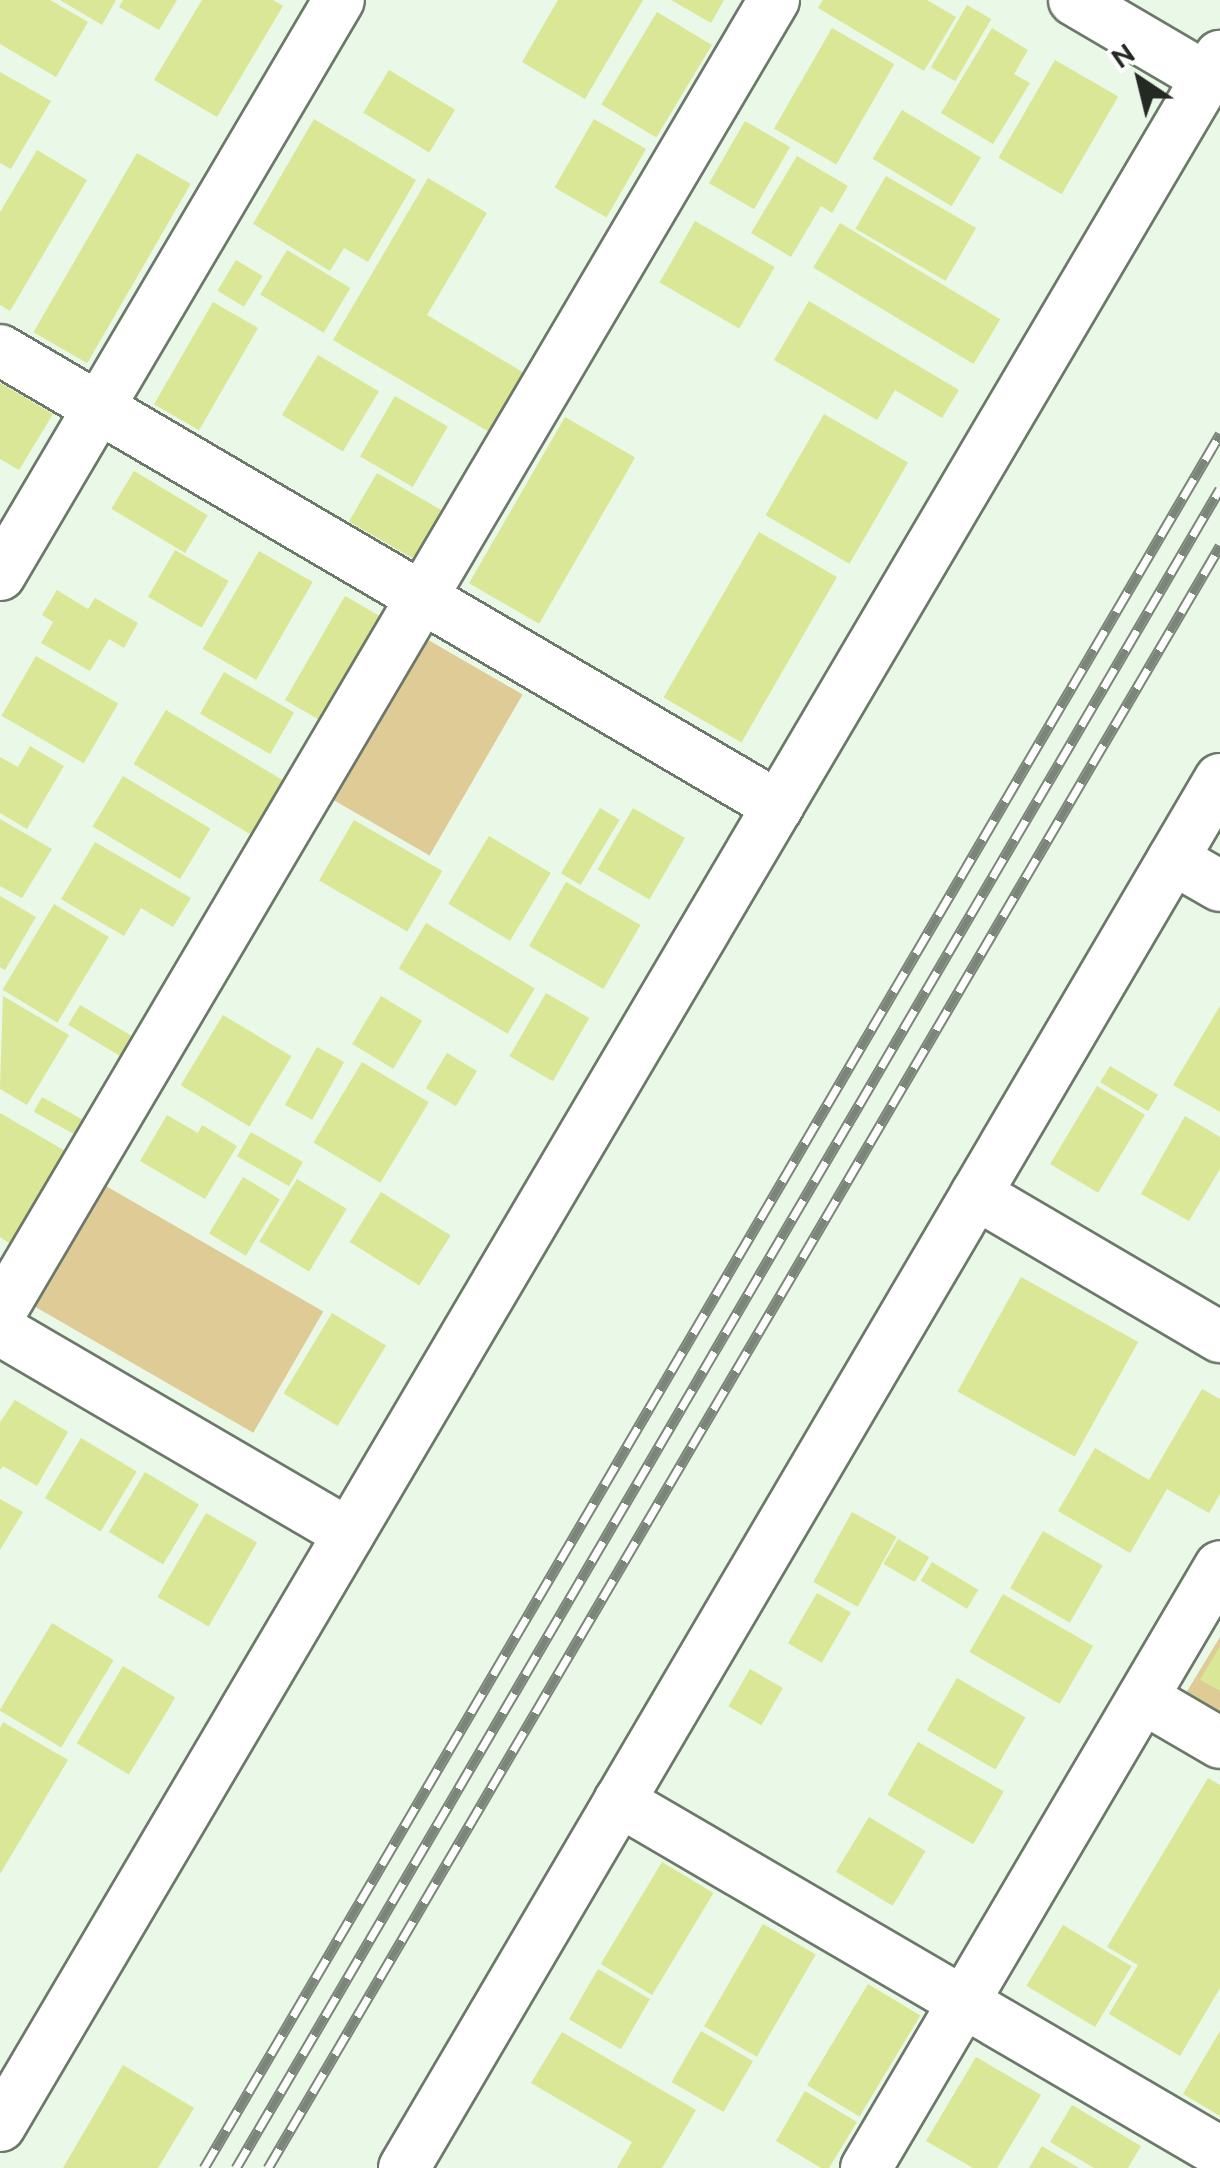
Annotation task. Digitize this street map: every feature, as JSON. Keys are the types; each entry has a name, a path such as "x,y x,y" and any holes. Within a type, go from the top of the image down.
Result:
{"street":[{"path":"0,575 338,0"},
{"path":"0,1313 774,0"},
{"path":"1,2120 1214,67 1074,0"},
{"path":"0,350 778,806"},
{"path":"404,2168 1220,779"},
{"path":"1173,859 1220,886"},
{"path":"976,1194 1220,1337"},
{"path":"0,1330 349,1534"},
{"path":"866,2168 1220,1566"},
{"path":"1143,1698 1220,1743"},
{"path":"619,1801 1220,2152"}],"shaded area":[{"path":"423,637 523,694 430,856 330,798"},
{"path":"99,1182 323,1312 253,1433 29,1303"},
{"path":"1220,1637 1220,1713 1186,1693"}],"building":[{"path":"0,0 50,0 88,22 56,77 0,44"},
{"path":"60,0 116,0 102,25"},
{"path":"123,0 177,0 159,30 119,7"},
{"path":"202,0 273,0 283,6 217,117 154,80"},
{"path":"558,0 643,0 585,99 522,62"},
{"path":"671,0 724,0 711,23"},
{"path":"823,0 927,0 956,17 924,71 818,8"},
{"path":"967,5 991,19 955,81 931,67"},
{"path":"657,12 712,45 656,138 601,105"},
{"path":"832,28 894,64 836,164 774,128"},
{"path":"992,28 1028,50 1014,74 1030,83 993,144 941,113"},
{"path":"1055,60 1118,96 1062,194 998,158"},
{"path":"389,70 455,110 429,153 363,113"},
{"path":"0,72 51,101 11,169 0,163"},
{"path":"902,110 981,157 952,206 873,159"},
{"path":"314,119 416,180 368,262 344,248 330,271 253,224"},
{"path":"594,119 646,149 606,217 554,187"},
{"path":"745,121 790,147 754,209 709,183"},
{"path":"37,150 87,180 10,311 0,305 0,212"},
{"path":"137,153 191,184 87,363 34,332"},
{"path":"797,156 848,186 832,213 821,206 791,257 751,233"},
{"path":"886,176 976,228 946,281 856,229"},
{"path":"428,178 487,213 427,315 526,374 491,433 333,340"},
{"path":"695,221 775,267 739,328 660,282"},
{"path":"840,223 1000,319 974,364 813,268"},
{"path":"287,250 350,288 324,333 260,295"},
{"path":"236,260 263,276 244,307 217,291"},
{"path":"809,301 959,390 942,418 895,390 877,420 774,360"},
{"path":"213,302 258,328 199,430 154,404"},
{"path":"318,355 379,392 343,452 282,415"},
{"path":"0,383 53,414 19,470 0,459"},
{"path":"395,396 448,426 413,487 360,457"},
{"path":"824,414 908,462 850,564 766,515"},
{"path":"565,417 635,458 539,624 469,583"},
{"path":"134,471 208,515 185,553 111,509"},
{"path":"377,473 447,514 419,562 349,521"},
{"path":"759,532 837,577 741,742 664,697"},
{"path":"175,550 229,581 202,628 148,597"},
{"path":"259,551 313,582 256,680 202,649"},
{"path":"57,590 88,609 95,598 138,623 124,648 109,639 90,671 41,643 53,622 42,615"},
{"path":"345,596 387,620 327,724 285,700"},
{"path":"36,656 118,704 84,763 2,716"},
{"path":"224,672 294,712 270,754 200,714"},
{"path":"166,710 288,783 255,837 134,764"},
{"path":"30,746 64,766 27,829 0,813 0,757 18,767"},
{"path":"123,776 210,829 180,879 93,827"},
{"path":"600,808 620,820 581,885 561,873"},
{"path":"633,808 685,838 649,899 598,869"},
{"path":"0,819 52,849 22,898 0,886"},
{"path":"354,820 442,871 407,932 319,881"},
{"path":"489,836 551,873 510,941 448,904"},
{"path":"95,842 191,898 173,927 141,908 124,936 61,899"},
{"path":"566,882 640,925 603,989 529,946"},
{"path":"0,896 36,917 5,970 0,967"},
{"path":"54,904 109,937 57,1023 2,990"},
{"path":"426,923 535,988 508,1034 399,968"},
{"path":"546,993 589,1018 553,1081 510,1056"},
{"path":"3,996 69,1035 27,1105 0,1089"},
{"path":"381,996 422,1021 393,1069 352,1044"},
{"path":"80,1005 136,1038 124,1058 68,1025"},
{"path":"1220,1006 1220,1112 1173,1085"},
{"path":"223,1015 292,1056 249,1126 181,1085"},
{"path":"317,1047 344,1062 312,1120 285,1105"},
{"path":"447,1053 477,1071 456,1106 426,1088"},
{"path":"362,1062 429,1102 380,1183 314,1143"},
{"path":"1110,1066 1158,1095 1148,1111 1100,1082"},
{"path":"1097,1086 1145,1115 1098,1193 1050,1164"},
{"path":"42,1097 88,1123 80,1138 34,1112"},
{"path":"0,1113 67,1152 12,1245 0,1237"},
{"path":"167,1115 198,1133 202,1125 237,1146 205,1199 140,1161"},
{"path":"1185,1116 1220,1137 1220,1169 1189,1221 1141,1194"},
{"path":"251,1132 303,1162 289,1186 237,1156"},
{"path":"243,1177 280,1199 246,1256 209,1234"},
{"path":"297,1179 347,1209 309,1271 259,1242"},
{"path":"381,1192 451,1235 419,1285 350,1242"},
{"path":"1021,1277 1138,1342 1075,1457 957,1392"},
{"path":"332,1313 386,1345 338,1426 284,1394"},
{"path":"1202,1389 1220,1399 1220,1494 1209,1513 1167,1489 1130,1553 1058,1511 1095,1448 1149,1480"},
{"path":"15,1400 68,1432 37,1486 3,1466 0,1470 0,1422"},
{"path":"81,1438 137,1471 101,1531 45,1498"},
{"path":"145,1472 199,1504 163,1564 109,1532"},
{"path":"0,1499 23,1512 0,1550"},
{"path":"852,1512 897,1537 858,1607 813,1582"},
{"path":"206,1513 257,1542 209,1627 158,1597"},
{"path":"1043,1531 1103,1566 1070,1623 1010,1588"},
{"path":"898,1539 929,1557 915,1582 884,1564"},
{"path":"932,1562 978,1590 967,1609 921,1581"},
{"path":"817,1593 851,1612 822,1663 788,1643"},
{"path":"1003,1594 1093,1646 1060,1704 970,1652"},
{"path":"52,1623 114,1660 61,1748 0,1711"},
{"path":"1220,1646 1220,1691 1200,1680"},
{"path":"123,1666 175,1697 129,1775 77,1743"},
{"path":"750,1669 783,1688 761,1725 728,1706"},
{"path":"957,1678 1025,1717 995,1769 927,1730"},
{"path":"3,1722 68,1760 0,1874 0,1728"},
{"path":"918,1742 1004,1792 973,1844 888,1795"},
{"path":"1208,1778 1220,1785 1220,1988 1180,2056 1109,2014 1138,1965 1107,1947"},
{"path":"869,1817 926,1851 893,1906 836,1872"},
{"path":"662,1862 713,1893 652,1995 601,1964"},
{"path":"763,1924 816,1954 757,2057 704,2026"},
{"path":"1063,1925 1132,1966 1095,2027 1026,1986"},
{"path":"598,1969 650,1999 621,2049 569,2019"},
{"path":"868,1984 920,2015 860,2117 807,2085"},
{"path":"701,2031 753,2061 723,2112 672,2082"},
{"path":"1220,2031 1220,2116 1183,2094"},
{"path":"562,2032 696,2110 662,2168 617,2168 632,2142 531,2083"},
{"path":"976,2057 1041,2095 997,2168 973,2168 926,2141"},
{"path":"123,2065 194,2108 158,2168 63,2168"},
{"path":"805,2091 857,2122 829,2168 821,2168 776,2141"},
{"path":"1072,2105 1141,2146 1128,2168 1094,2168 1050,2142"},
{"path":"1042,2146 1079,2168 1029,2168"}],"railway":[{"path":"204,2168 1220,434"},
{"path":"236,2168 1220,489"},
{"path":"268,2168 1220,546"}]}
